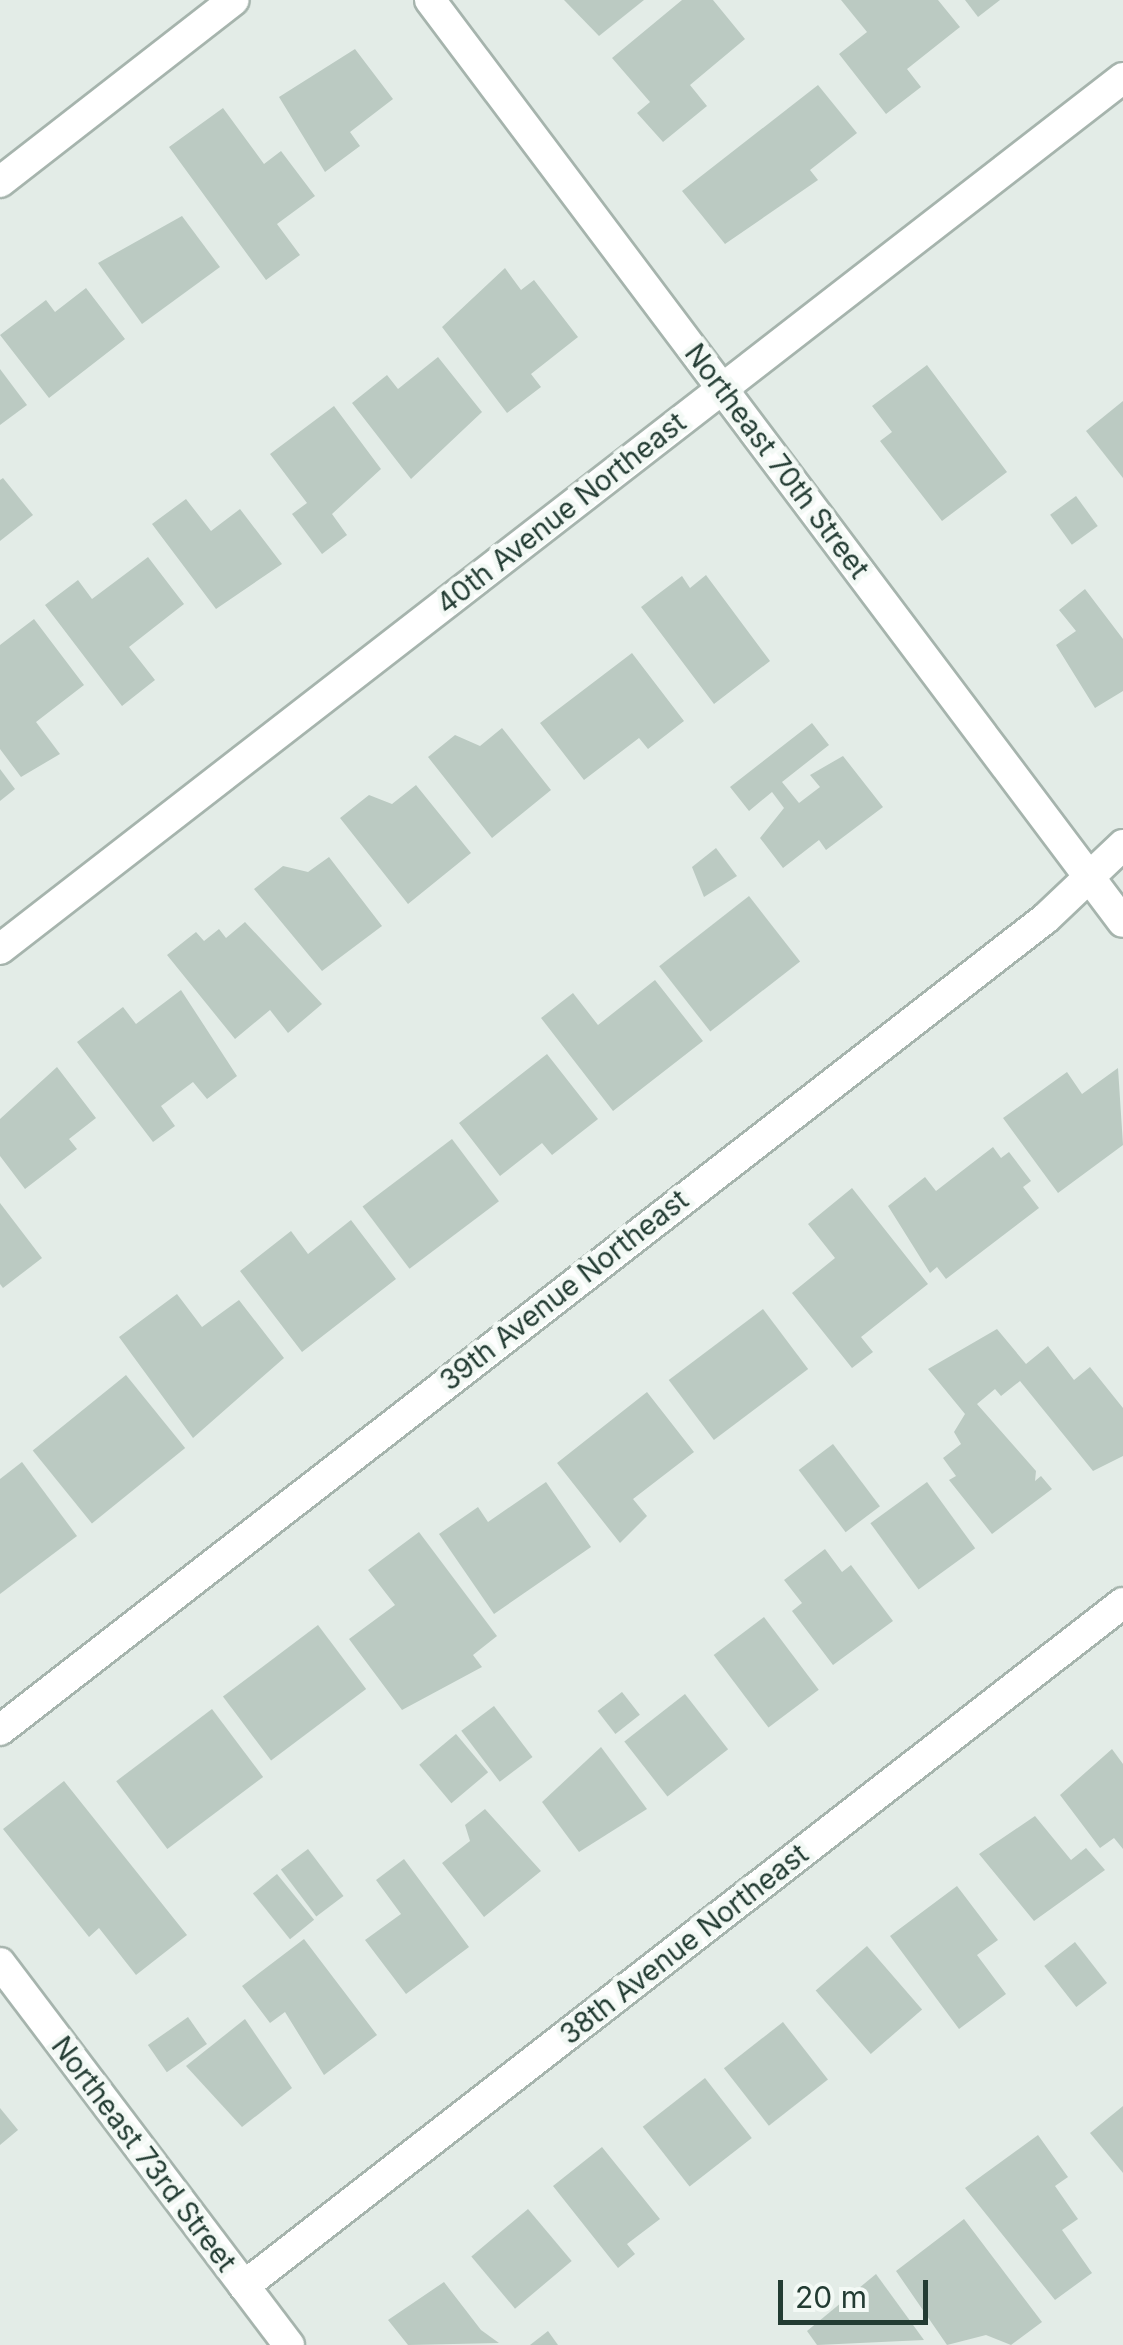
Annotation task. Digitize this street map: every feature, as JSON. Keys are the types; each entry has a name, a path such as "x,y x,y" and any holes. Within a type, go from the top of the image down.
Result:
{"street":[{"path":"0,182 234,0"},
{"name":"Northeast 70th Street","path":"430,0 1123,922"},
{"name":"40th Avenue Northeast","path":"0,949 1123,78"},
{"name":"39th Avenue Northeast","path":"0,1730 1046,918 1087,873 1123,845"},
{"name":"38th Avenue Northeast","path":"244,2286 1123,1603"},
{"name":"Northeast 73rd Street","path":"0,1964 289,2345"}],"building":[{"path":"564,0 644,0 599,36"},
{"path":"682,0 713,0 745,39 690,85 707,106 663,142 637,113 650,102 612,58"},
{"path":"841,0 938,0 960,27 907,69 921,87 886,114 839,54 867,32"},
{"path":"965,0 1000,0 978,17"},
{"path":"355,49 393,99 350,132 360,146 325,172 279,97"},
{"path":"818,85 857,133 810,170 818,180 725,244 682,191"},
{"path":"223,108 264,164 281,151 315,196 277,224 300,255 266,280 169,147"},
{"path":"182,216 220,267 142,324 98,263"},
{"path":"505,268 521,290 534,280 578,337 531,374 541,387 507,413 442,327"},
{"path":"86,288 125,339 49,398 0,335 46,300 55,312"},
{"path":"438,357 482,412 411,479 352,403 387,375 398,389"},
{"path":"927,365 1007,472 942,521 880,441 892,432 872,406"},
{"path":"0,369 27,405 0,425"},
{"path":"1123,401 1123,478 1086,431"},
{"path":"334,406 381,469 332,514 347,535 322,554 292,514 307,503 270,454"},
{"path":"3,478 33,515 0,541 0,480"},
{"path":"1076,496 1098,526 1072,545 1050,515"},
{"path":"186,499 211,531 240,509 282,564 216,609 152,524"},
{"path":"148,557 184,604 129,647 155,680 122,706 45,605 78,580 92,599"},
{"path":"706,575 770,661 714,704 641,607 682,576 690,588"},
{"path":"1085,589 1123,639 1123,691 1095,708 1056,645 1076,631 1059,610"},
{"path":"34,619 84,685 36,722 60,754 21,777 0,749 0,645"},
{"path":"632,653 684,721 648,749 639,738 584,780 540,723"},
{"path":"812,723 829,745 782,782 799,803 820,787 810,775 843,756 883,807 826,850 819,840 783,868 760,838 784,808 772,792 749,811 730,787"},
{"path":"502,728 551,790 492,838 428,757 455,735 480,746"},
{"path":"0,769 15,789 0,801"},
{"path":"416,785 471,853 408,904 340,818 369,795 392,804"},
{"path":"716,848 737,876 704,897 692,867"},
{"path":"329,857 382,926 322,971 254,889 283,866 308,872"},
{"path":"749,896 800,961 710,1032 659,966"},
{"path":"245,922 322,1004 288,1033 270,1010 235,1039 167,955 196,932 204,941 219,929 226,938"},
{"path":"655,980 703,1041 613,1111 541,1018 573,993 598,1025"},
{"path":"181,990 237,1076 207,1099 193,1082 161,1106 175,1126 153,1142 77,1042 123,1007 136,1024"},
{"path":"547,1054 598,1119 552,1155 542,1143 500,1176 459,1123"},
{"path":"57,1067 96,1118 69,1139 77,1149 25,1189 0,1156 0,1119"},
{"path":"1118,1068 1123,1145 1058,1193 1003,1118 1067,1072 1082,1094"},
{"path":"452,1139 499,1201 409,1269 363,1206"},
{"path":"993,1147 1001,1158 1009,1152 1031,1181 1023,1187 1039,1208 946,1279 937,1267 930,1273 888,1206 925,1177 936,1191"},
{"path":"852,1188 928,1284 861,1337 873,1352 852,1368 792,1293 835,1258 808,1224"},
{"path":"0,1203 42,1258 3,1288 0,1284"},
{"path":"351,1220 396,1279 302,1352 240,1271 291,1231 308,1254"},
{"path":"177,1294 202,1327 239,1300 284,1358 193,1438 119,1337"},
{"path":"763,1309 808,1369 714,1440 669,1380"},
{"path":"997,1329 1026,1364 1048,1346 1074,1380 1090,1367 1123,1408 1123,1456 1093,1471 1020,1381 1001,1396 995,1389 977,1404 1036,1471 1035,1481 1041,1476 1052,1489 992,1534 949,1480 956,1476 943,1458 961,1444 954,1432 965,1414 928,1369"},
{"path":"126,1375 185,1448 92,1524 33,1451"},
{"path":"647,1392 694,1452 633,1499 647,1516 620,1543 557,1463"},
{"path":"833,1444 880,1506 846,1532 799,1470"},
{"path":"22,1462 77,1536 0,1594 0,1479"},
{"path":"546,1482 591,1547 494,1614 439,1534 478,1507 488,1522"},
{"path":"927,1482 975,1548 919,1589 870,1523"},
{"path":"419,1532 497,1636 473,1655 482,1667 402,1710 349,1639 395,1605 368,1570"},
{"path":"825,1549 842,1572 851,1565 893,1621 833,1665 792,1611 802,1603 784,1580"},
{"path":"764,1617 819,1690 768,1728 714,1655"},
{"path":"318,1625 366,1689 271,1761 223,1697"},
{"path":"622,1692 640,1715 615,1734 598,1711"},
{"path":"685,1694 728,1749 667,1797 624,1741"},
{"path":"494,1706 533,1757 500,1782 461,1731"},
{"path":"212,1709 263,1777 167,1849 116,1781"},
{"path":"456,1734 488,1772 451,1803 419,1765"},
{"path":"601,1747 647,1809 579,1852 542,1802"},
{"path":"1112,1749 1123,1764 1123,1849 1114,1838 1100,1848 1060,1795"},
{"path":"64,1781 187,1935 136,1975 99,1928 89,1937 3,1829"},
{"path":"485,1809 541,1871 484,1917 442,1863 470,1841 465,1825"},
{"path":"1035,1816 1071,1860 1086,1848 1105,1870 1034,1921 979,1854"},
{"path":"308,1849 344,1896 316,1917 281,1869"},
{"path":"404,1859 469,1947 406,1994 365,1940 401,1914 376,1880"},
{"path":"277,1874 314,1920 290,1939 253,1894"},
{"path":"957,1886 998,1940 977,1955 1006,1994 959,2029 890,1936"},
{"path":"304,1939 377,2035 324,2075 285,2012 270,2023 242,1986"},
{"path":"1075,1942 1107,1983 1076,2007 1044,1966"},
{"path":"867,1946 922,2009 871,2054 816,1991"},
{"path":"188,2017 207,2044 167,2072 148,2045"},
{"path":"245,2019 292,2088 242,2127 186,2066"},
{"path":"783,2022 828,2080 769,2126 724,2068"},
{"path":"705,2078 752,2138 690,2187 643,2127"},
{"path":"1123,2106 1123,2173 1090,2133"},
{"path":"0,2108 18,2130 0,2145"},
{"path":"1038,2135 1068,2177 1055,2186 1078,2219 1062,2230 1092,2273 1055,2300 965,2188"},
{"path":"602,2147 660,2219 627,2244 635,2254 618,2268 553,2186"},
{"path":"528,2209 572,2261 515,2309 471,2257"},
{"path":"964,2219 1042,2322 1011,2345 986,2335 947,2345 896,2271"},
{"path":"876,2274 924,2340 817,2345 807,2331"},
{"path":"444,2282 481,2330 499,2343 408,2345 388,2320"},
{"path":"548,2331 558,2345 530,2345"}]}
